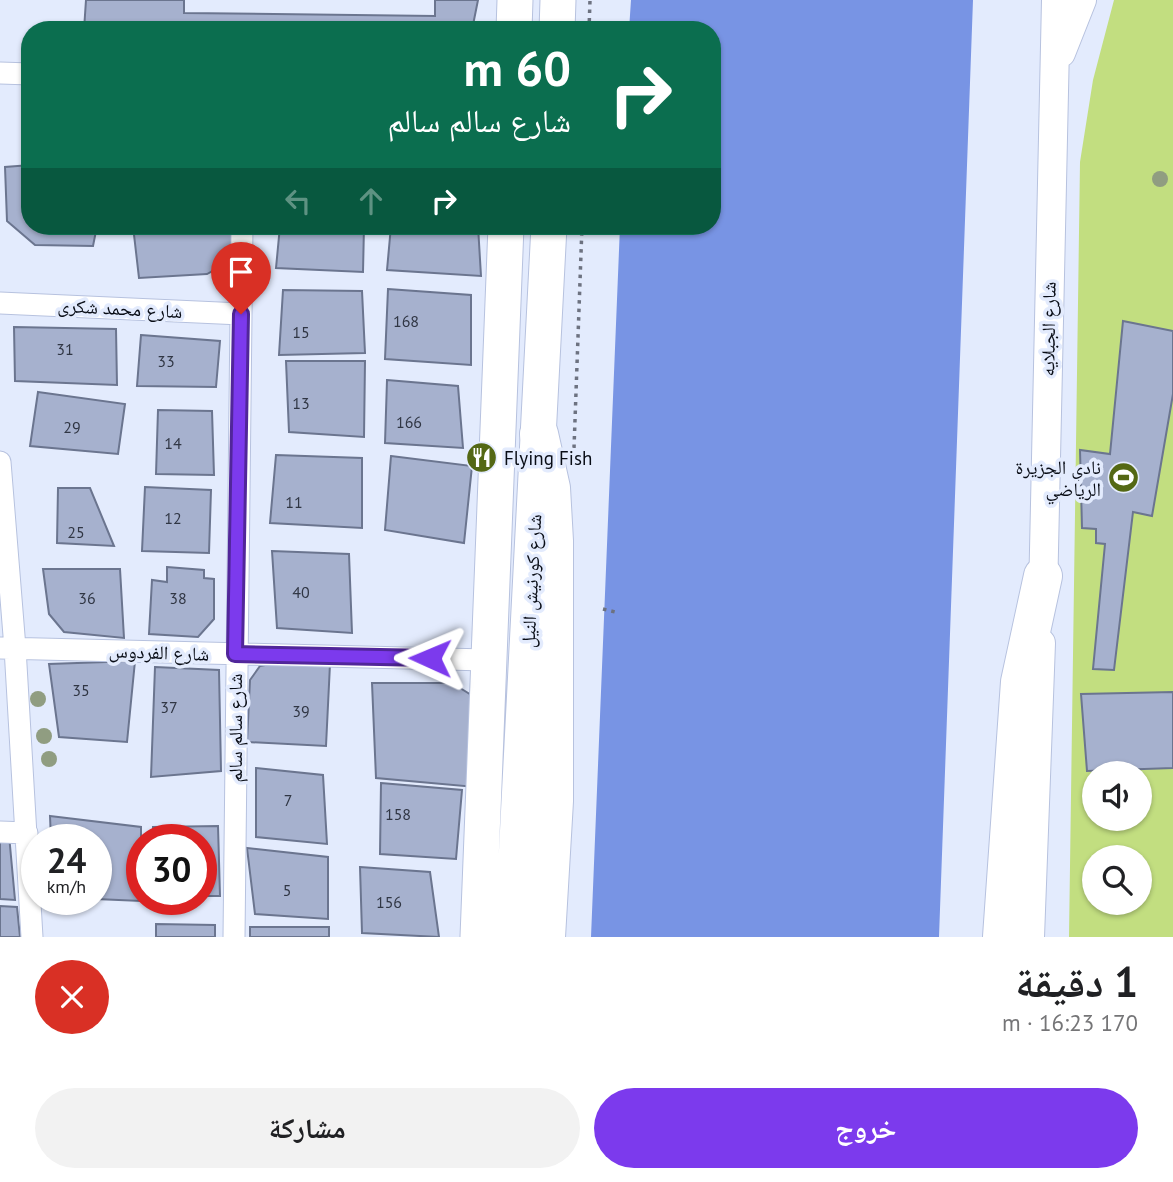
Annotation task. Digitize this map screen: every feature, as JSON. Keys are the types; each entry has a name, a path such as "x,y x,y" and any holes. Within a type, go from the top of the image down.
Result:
{"highway":[{"path":"539,434 551,488 554,541 554,801 546,937"},
{"path":"1002,937 1020,682 1043,576"}],"main road":[{"path":"514,21 515,0"},
{"path":"557,21 558,0"},
{"path":"478,937 486,660 506,235"},
{"name":"شارع كورنيش النيل","path":"512,937 549,235"}],"street":[{"name":"شارع الجبلايه","path":"1030,937 1041,659 1052,75 1056,0"},
{"path":"1052,75 1082,0"},
{"path":"0,73 21,74"},
{"name":"شارع سالم سالم","path":"234,937 235,654 242,235"},
{"name":"شارع محمد شكرى","path":"0,303 241,314"},
{"path":"1,475 8,648 26,824"},
{"name":"شارع الفردوس","path":"8,648 486,660"},
{"name":"شارع الجبلايه","path":"1041,659 1048,682 1048,937"},
{"path":"0,832 21,833"},
{"path":"32,915 33,937"}],"path":[{"path":"589,21 590,0"},
{"path":"603,609 615,612"}],"green space":[{"name":"نادي الجزيرة الرياضي","path":"1114,0 1173,0 1173,937 1069,937 1080,162 1093,80"}],"water":[{"path":"631,0 973,0 939,937 591,937 620,235 721,235 721,21 630,21"}],"building":[{"path":"86,0 184,0 184,13 435,16 435,0 478,0 474,21 85,21"},
{"path":"21,166 21,233 7,221 5,167"},
{"path":"23,235 95,235 93,246 35,245"},
{"path":"134,235 234,235 234,259 207,274 139,278"},
{"path":"279,235 364,235 363,272 276,268"},
{"path":"390,235 479,235 481,276 387,270"},
{"path":"388,289 471,295 471,365 385,359"},
{"path":"283,290 362,291 365,353 279,355"},
{"path":"1123,321 1173,331 1173,394 1152,516 1133,512 1114,670 1093,669 1105,544 1096,543 1096,529 1082,528 1080,450 1110,454"},
{"path":"14,327 116,329 117,385 15,381"},
{"path":"141,335 220,341 216,387 137,386"},
{"path":"286,361 365,361 364,437 289,432"},
{"path":"387,380 458,386 463,448 385,443"},
{"path":"38,392 125,404 118,454 30,446"},
{"path":"158,410 212,411 214,475 156,474"},
{"path":"276,455 362,458 362,528 270,523"},
{"path":"391,456 472,466 464,543 385,530"},
{"path":"145,487 211,490 209,553 142,551"},
{"path":"58,488 90,488 114,546 57,543"},
{"path":"272,551 349,554 352,633 277,628"},
{"path":"167,567 204,570 204,578 214,579 214,619 198,637 149,634 152,580 167,582"},
{"path":"43,569 120,569 124,638 64,632 49,614"},
{"path":"135,661 127,742 59,737 49,664"},
{"path":"281,662 330,664 326,746 247,742 250,680 260,666"},
{"path":"155,667 219,670 221,771 151,777"},
{"path":"372,683 452,683 476,698 475,787 376,778"},
{"path":"1173,692 1173,768 1152,769 1152,761 1086,761 1081,694"},
{"path":"256,768 323,775 327,844 256,837"},
{"path":"381,783 462,790 456,859 380,854"},
{"path":"50,816 126,825 126,900 112,900 112,824 50,824"},
{"path":"218,826 220,896 217,896"},
{"path":"0,835 9,835 15,900 0,899"},
{"path":"247,848 328,857 328,919 255,914"},
{"path":"360,867 430,872 439,937 362,933"},
{"path":"0,906 17,907 20,937 0,937"},
{"path":"156,924 215,925 215,937 156,937"},
{"path":"250,927 329,927 329,937 250,937"}],"place":[{"name":"Flying Fish","path":"481,458"},
{"name":"نادي الجزيرة الرياضي","path":"1124,478"}],"route":[{"path":"241,314 235,654 430,658"}]}
